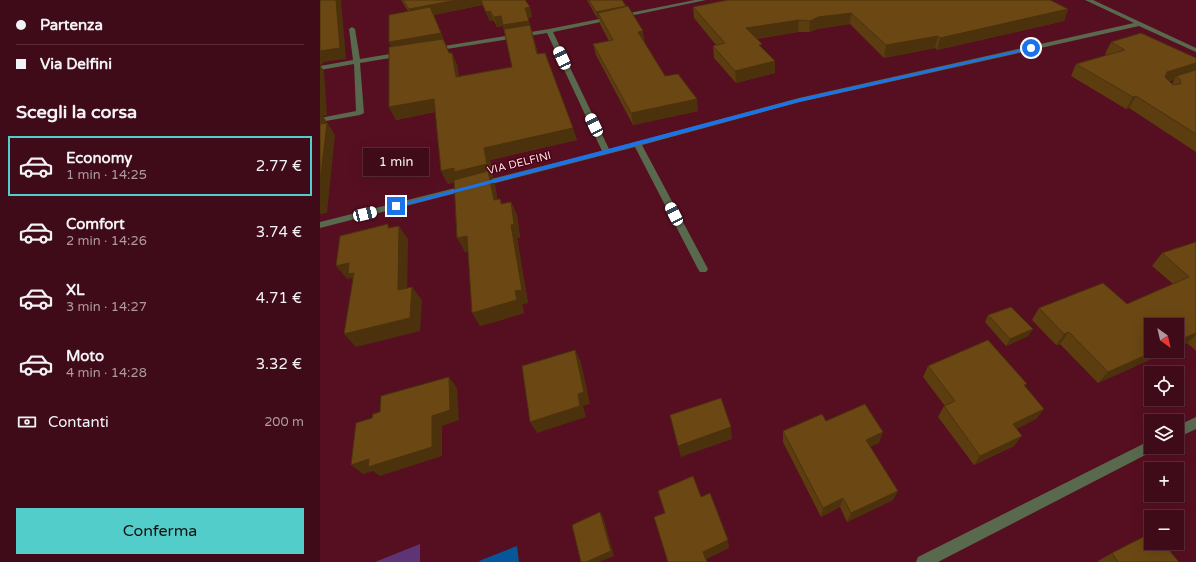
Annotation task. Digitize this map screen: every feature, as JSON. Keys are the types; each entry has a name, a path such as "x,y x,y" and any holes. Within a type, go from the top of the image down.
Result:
{"street":[{"path":"426,51 549,31 704,0"},
{"path":"1088,0 1196,50"},
{"name":"VIA DELFINI","path":"320,225 607,152 799,100 1139,24"},
{"path":"320,120 360,113 357,62 352,29"},
{"path":"549,31 607,152"},
{"path":"320,68 411,53"},
{"path":"637,144 703,269"},
{"path":"1184,429 1196,423"},
{"path":"923,562 1144,450"}],"shaded area":[{"path":"420,544 420,562 375,562"}],"water":[{"path":"517,546 519,562 479,561"}],"building":[{"path":"320,0 336,0 340,48 320,51"},
{"path":"403,0 457,0 409,9"},
{"path":"481,0 525,0 530,7 525,8 529,21 503,25 501,16 494,17 490,11 486,12"},
{"path":"589,0 622,0 626,6 596,12"},
{"path":"728,0 1050,0 1068,9 940,38 938,36 886,45 851,13 818,17 810,21 799,20 746,28 762,44 759,45 775,61 735,71 713,46 725,43 693,7"},
{"path":"628,6 643,31 638,32 665,76 678,74 697,99 631,113 593,44 613,40 598,13"},
{"path":"430,7 441,33 389,42 389,15"},
{"path":"530,25 537,54 545,53 573,128 484,148 487,164 454,172 454,168 441,171 434,99 389,107 389,47 443,39 449,53 452,53 456,77 512,67 504,29"},
{"path":"1141,33 1196,58 1196,63 1167,72 1165,77 1173,85 1181,84 1180,79 1176,76 1196,70 1196,134 1136,96 1133,97 1076,64 1125,50 1111,42"},
{"path":"327,123 320,182 320,124"},
{"path":"488,171 494,200 500,199 501,204 511,202 514,224 511,225 522,290 515,291 517,300 472,313 467,236 457,238 454,180"},
{"path":"388,224 388,228 399,226 398,290 412,287 410,318 344,334 354,273 348,274 349,263 336,266 340,236"},
{"path":"1196,242 1196,333 1184,338 1184,318 1144,318 1144,356 1108,372 1069,332 1064,334 1039,308 1103,283 1127,304 1189,277 1162,253"},
{"path":"1011,307 1033,329 1010,339 988,315"},
{"path":"988,340 1027,384 1024,385 1044,409 1013,424 1022,436 980,456 944,406 955,401 928,366"},
{"path":"575,350 584,392 578,394 580,406 530,422 522,366"},
{"path":"449,377 450,410 432,416 432,447 368,467 369,459 351,465 356,423 372,418 373,414 380,412 381,396"},
{"path":"721,398 731,427 678,446 670,415"},
{"path":"865,404 883,432 866,440 898,491 851,513 843,498 823,508 783,431 822,414 826,421"},
{"path":"693,476 701,497 710,493 728,540 703,552 707,562 668,562 654,517 665,513 658,491"},
{"path":"600,512 611,551 586,562 581,562 572,525"},
{"path":"1144,537 1144,550 1169,550 1179,562 1118,562 1112,553"}],"route":[{"path":"396,206 607,152 799,100 1031,48"}]}
